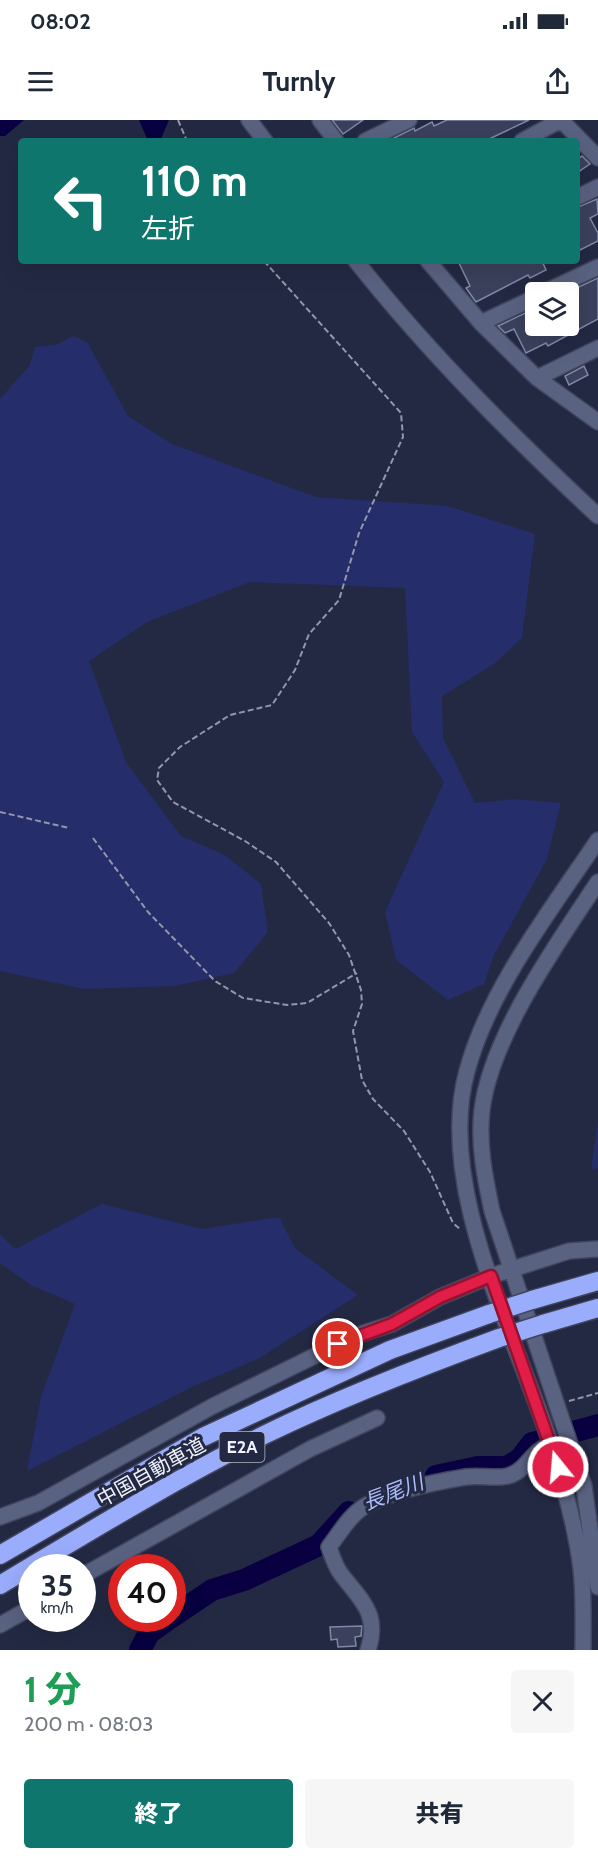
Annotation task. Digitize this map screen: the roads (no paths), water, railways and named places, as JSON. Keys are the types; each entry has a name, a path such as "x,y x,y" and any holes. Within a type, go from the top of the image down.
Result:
{"highway":[{"name":"中国自動車道","path":"0,1555 213,1433 390,1350 489,1314 598,1281"},
{"name":"中国自動車道","path":"0,1585 154,1495 265,1435 361,1391 499,1338 598,1308"}],"street":[{"path":"249,120 263,138"},
{"path":"320,120 334,138"},
{"path":"371,138 409,120"},
{"path":"528,138 561,120 579,138"},
{"path":"580,140 598,158"},
{"path":"580,196 598,187"},
{"path":"358,264 394,309 454,375 521,444 598,516"},
{"path":"437,264 481,324 537,378 598,422"},
{"path":"566,282 598,267"},
{"path":"481,324 525,302"},
{"path":"537,378 598,348"},
{"path":"584,1650 581,1569 571,1512 551,1445 481,1247 462,1174 459,1111 467,1071 482,1031 518,958 598,840"},
{"path":"598,882 533,984 497,1056 482,1110 483,1167 492,1211 584,1486 598,1587"},
{"path":"0,1517 38,1503 213,1406 355,1336 392,1324 440,1297 491,1276 569,1251 598,1249"},
{"path":"96,1568 310,1449 377,1418"},
{"path":"368,1650 373,1623 370,1613 339,1571 329,1547 354,1516 365,1506 401,1492 468,1477 508,1476 520,1470 542,1447 551,1445"},
{"path":"0,1625 18,1614"}],"waterway":[{"name":"長尾川","path":"436,1476 478,1467 507,1467 520,1459 532,1443 598,1425"},
{"name":"長尾川","path":"186,1608 212,1590 244,1580 319,1545 349,1512"},
{"name":"長尾川","path":"140,1650 150,1632"}]}
